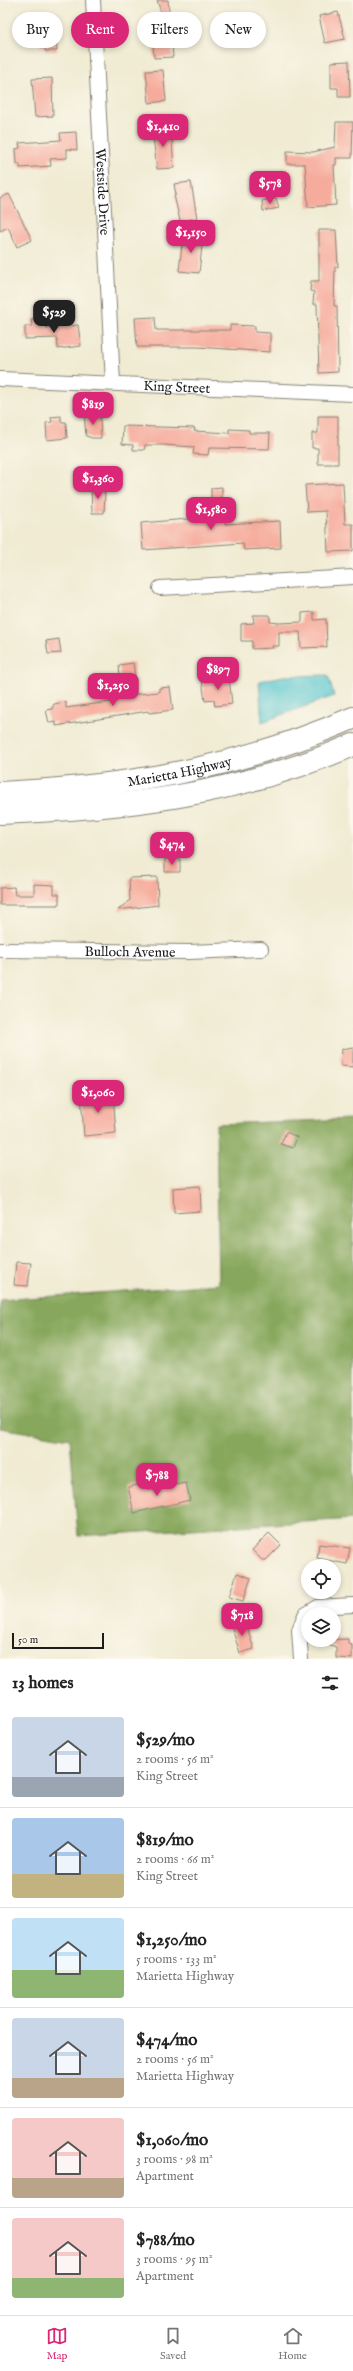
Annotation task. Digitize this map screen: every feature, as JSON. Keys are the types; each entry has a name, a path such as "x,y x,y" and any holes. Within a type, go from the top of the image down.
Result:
{"highway":[{"name":"Marietta Highway","path":"0,793 77,788 171,776 265,752 353,718"},
{"name":"Marietta Highway","path":"0,813 114,806 180,796 270,774 353,744"}],"street":[{"name":"Westside Drive","path":"93,0 113,383"},
{"name":"King Street","path":"0,379 353,394"},
{"path":"160,588 353,577"},
{"name":"Bulloch Avenue","path":"0,950 190,952 261,949"},
{"path":"301,1659 299,1630 305,1615 318,1607 353,1605"}],"green space":[{"path":"353,1119 353,1519 78,1536 70,1439 0,1428 0,1300 219,1284 216,1124"}],"water":[{"path":"328,675 334,696 262,722 259,681 283,676"}],"building":[{"path":"157,0 168,0 169,12 161,12"},
{"path":"338,12 345,39 325,43 319,16"},
{"path":"45,48 57,48 57,51 45,51"},
{"path":"153,48 172,48 173,57 154,58"},
{"path":"349,61 350,97 338,97 338,88 331,88 331,62"},
{"path":"163,70 166,101 149,103 146,71"},
{"path":"52,78 53,116 35,117 32,79"},
{"path":"336,122 353,122 352,158 336,158 336,165 334,165 336,205 308,207 305,164 287,164 287,151 313,152 335,147"},
{"path":"171,128 174,168 157,169 152,129"},
{"path":"76,132 77,150 67,149 67,158 50,159 51,166 20,168 20,164 17,164 16,149 20,148 19,143 61,140 60,133"},
{"path":"191,182 197,218 180,221 174,195 176,195 174,184"},
{"path":"9,194 32,240 17,247 8,227 0,231 0,198"},
{"path":"276,198 279,208 263,211 262,201"},
{"path":"319,230 336,230 338,267 335,267 334,306 337,306 338,372 319,373 317,304 313,304 314,292 310,291 311,281 319,281"},
{"path":"183,235 203,237 199,273 179,271"},
{"path":"155,317 156,330 230,330 230,325 255,326 255,332 270,333 270,352 197,347 137,347 135,318"},
{"path":"46,318 46,328 78,325 81,346 58,349 57,338 25,339 25,326 32,326 31,319"},
{"path":"94,413 94,417 100,417 101,438 86,436 84,414"},
{"path":"61,416 61,422 66,422 67,438 47,440 46,423 52,422 51,417"},
{"path":"318,416 338,416 338,464 318,464 318,448 312,448 312,433 318,433"},
{"path":"123,426 195,428 194,431 229,433 229,429 249,430 249,433 270,433 269,449 209,448 208,455 193,454 194,447 145,445 144,450 133,450 133,445 122,444"},
{"path":"343,483 345,524 353,524 353,551 328,552 326,511 307,512 305,485"},
{"path":"91,487 103,487 103,492 105,492 104,513 92,513"},
{"path":"222,487 222,516 225,516 225,524 280,521 281,548 244,550 243,543 143,550 141,523 211,517 211,488"},
{"path":"314,612 314,620 326,619 327,647 301,648 300,632 279,632 279,646 272,646 273,648 252,649 252,641 241,641 241,624 254,623 253,615 270,615 270,622 302,622 302,613"},
{"path":"59,639 61,653 48,654 46,641"},
{"path":"133,663 135,676 120,678 119,665"},
{"path":"229,677 232,704 215,706 214,700 205,701 202,680"},
{"path":"127,681 129,695 159,692 159,688 170,687 173,710 149,713 148,711 56,726 56,722 49,723 46,710 52,709 54,704 66,702 66,708 117,701"},
{"path":"165,859 180,859 180,872 165,872"},
{"path":"157,877 158,905 118,910 130,900 129,878"},
{"path":"34,884 54,885 54,894 59,894 59,905 0,905 0,888 14,887 15,895 34,895"},
{"path":"353,1047 353,1067 341,1066 342,1049"},
{"path":"113,1093 116,1133 84,1136 81,1095"},
{"path":"286,1132 297,1137 293,1148 281,1144"},
{"path":"200,1186 201,1211 174,1213 173,1188"},
{"path":"16,1262 31,1263 28,1286 14,1285"},
{"path":"147,1483 149,1490 186,1483 190,1500 134,1513 128,1487"},
{"path":"269,1533 281,1545 266,1560 262,1560 252,1550"},
{"path":"319,1544 350,1548 347,1564 341,1563 341,1559 317,1558"},
{"path":"237,1573 251,1578 243,1601 229,1597"},
{"path":"245,1621 254,1649 240,1653 231,1625"},
{"path":"341,1639 348,1639 348,1644 352,1645 352,1659 336,1658 336,1647 341,1647"}]}
